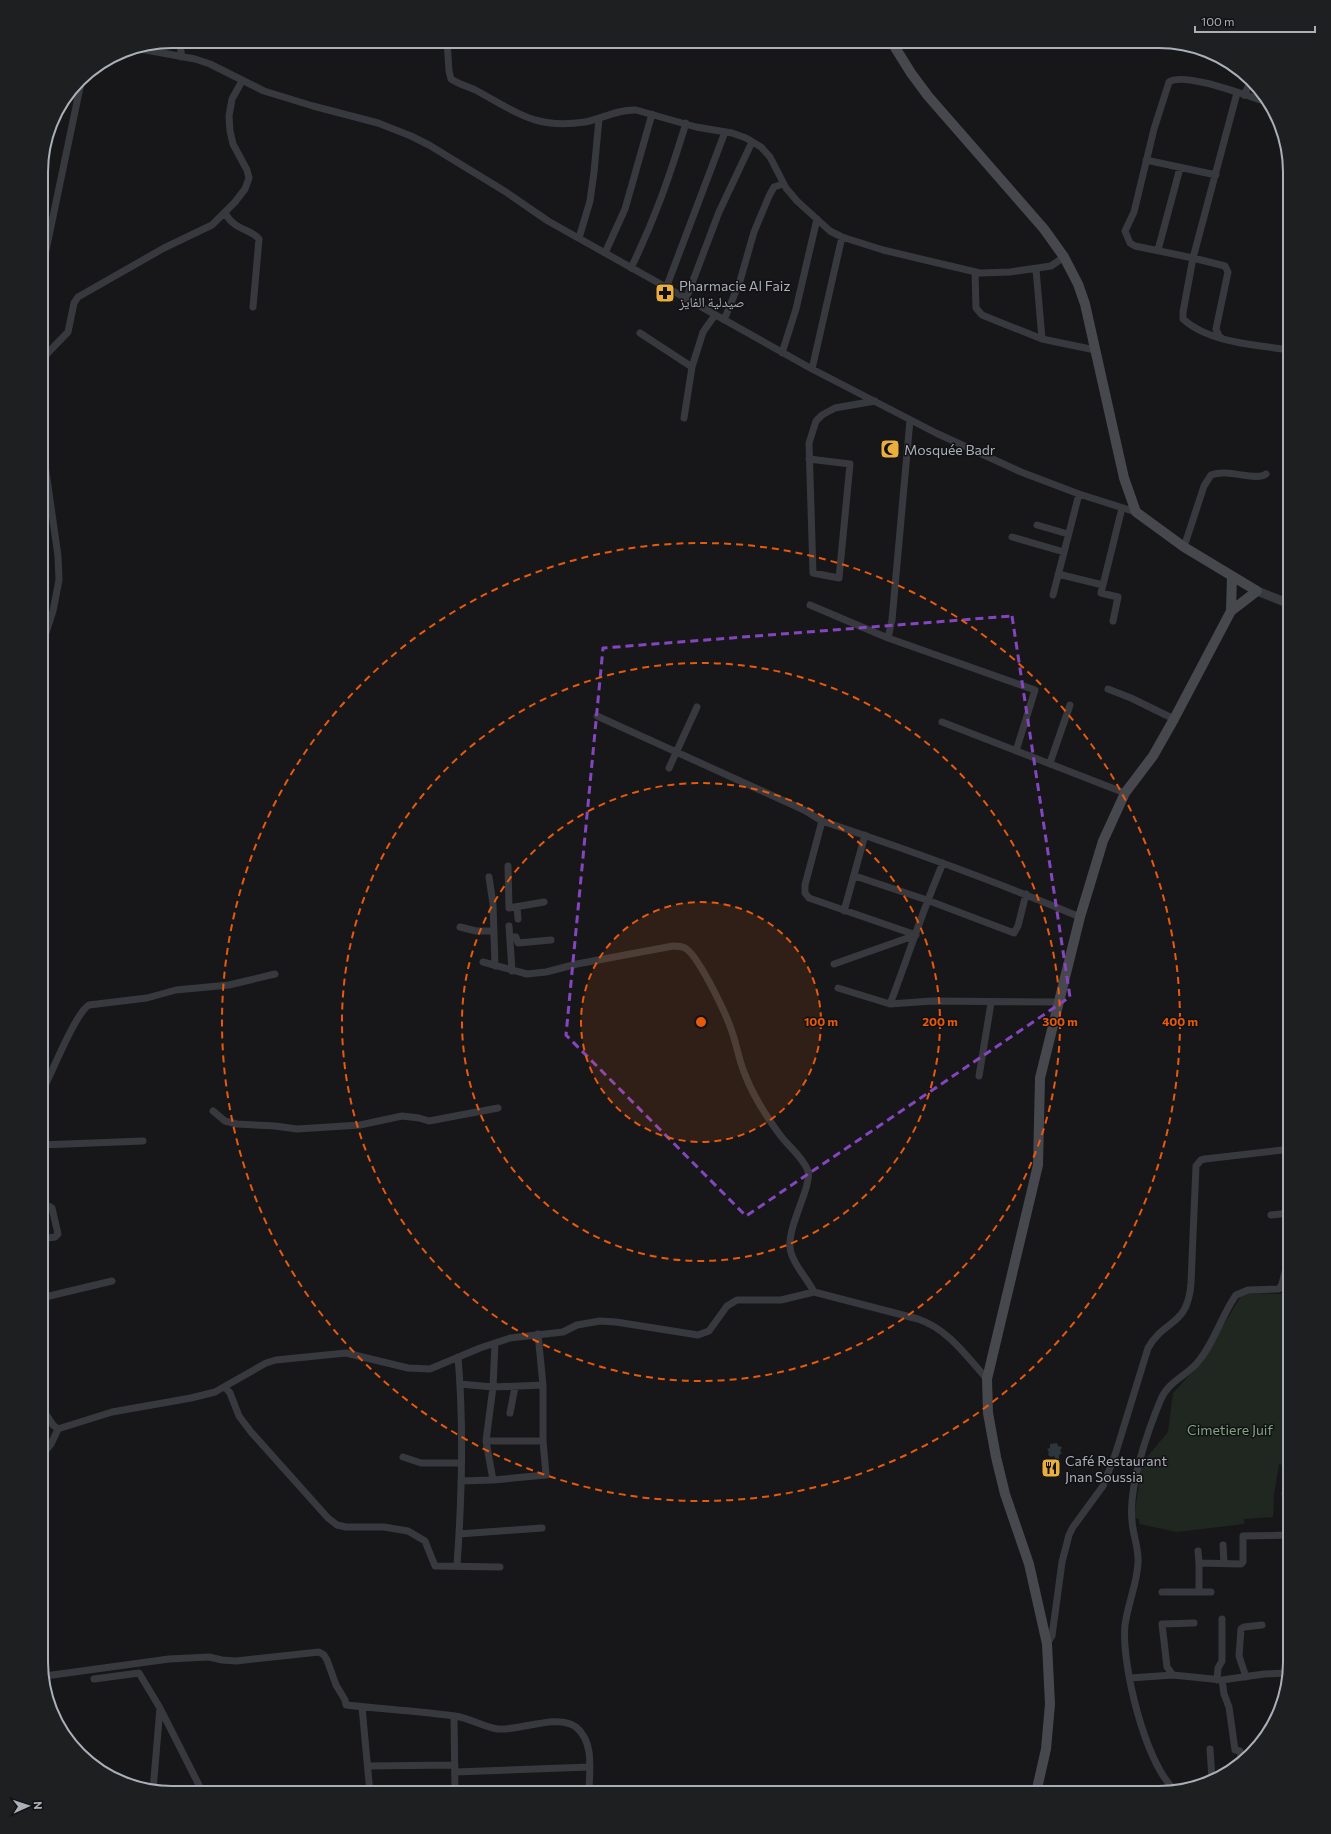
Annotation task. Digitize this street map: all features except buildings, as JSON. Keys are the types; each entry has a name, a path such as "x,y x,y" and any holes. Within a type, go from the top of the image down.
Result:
{"main road":[{"path":"895,48 928,96 1044,229 1064,256 1078,284 1085,304 1124,478 1136,512 1184,547 1257,591 1232,611 1153,756 1125,793 1103,841 1080,917 1039,1085 1038,1165 987,1379 988,1413 996,1457 1005,1494 1029,1564 1047,1644 1050,1704 1046,1749 1038,1786"},
{"path":"1232,576 1232,611"}],"street":[{"path":"180,48 182,57"},
{"path":"447,48 451,79 474,89 516,114 528,119 554,124 578,123 632,110 739,135 760,147 770,157 783,184 797,202 830,231 842,237 883,250 975,272 1036,269 1051,266 1064,256"},
{"path":"148,50 210,64 264,91 378,123 411,136 506,192 548,221 812,369 910,420 986,457 1079,494 1136,512"},
{"path":"1222,339 1218,336 1216,329 1228,272 1225,266 1135,246 1130,243 1125,231 1134,212 1154,129 1168,82 1181,78 1204,82 1259,100"},
{"path":"48,353 68,332 74,303 78,297 164,248 206,228 225,213 245,189 248,181 247,170 233,144 229,116 232,99 242,81"},
{"path":"1244,95 1249,86"},
{"path":"48,241 80,89"},
{"path":"1237,93 1193,258 1183,319 1190,325 1222,339 1283,349"},
{"path":"605,253 625,209 652,114"},
{"path":"579,238 590,201 599,119"},
{"path":"631,268 648,233 662,198 686,123"},
{"path":"666,288 725,132"},
{"path":"686,299 719,212 752,142"},
{"path":"1146,160 1216,175"},
{"path":"1158,250 1180,168"},
{"path":"724,320 740,281 754,232 769,196 774,187 783,184"},
{"path":"225,213 238,228 256,236 259,239 253,307"},
{"path":"782,352 796,309 817,219"},
{"path":"812,369 842,237"},
{"path":"1036,269 1042,339"},
{"path":"975,272 976,308 982,315 1042,339 1095,350"},
{"path":"684,418 692,367 703,332 715,315"},
{"path":"640,333 692,367"},
{"path":"809,459 850,464 839,578 813,573 809,459 809,443 816,421 822,415 835,408 875,401"},
{"path":"888,638 893,612 910,420"},
{"path":"1184,547 1204,486 1211,475 1225,472 1261,477 1266,474"},
{"path":"48,489 59,569 59,580 53,611 48,626"},
{"path":"1053,595 1079,494"},
{"path":"1113,621 1118,597 1101,593 1122,508"},
{"path":"1037,525 1068,534"},
{"path":"1012,537 1064,552"},
{"path":"1058,574 1103,585"},
{"path":"1257,591 1283,601"},
{"path":"810,605 888,638 1035,690 1016,750"},
{"path":"1108,689 1131,698 1174,719"},
{"path":"1050,763 1070,705"},
{"path":"669,768 697,707"},
{"path":"597,716 804,810 822,821 943,862 1026,894 1080,917"},
{"path":"942,722 1125,793"},
{"path":"822,821 805,885 805,893 809,898 916,935"},
{"path":"844,911 855,876 865,835"},
{"path":"890,1004 916,935 927,900 943,862"},
{"path":"508,866 509,908 544,902"},
{"path":"855,876 927,900 1014,933 1018,926 1026,894"},
{"path":"489,877 493,904 495,966"},
{"path":"517,907 518,918"},
{"path":"509,926 512,971"},
{"path":"460,927 476,931 494,931"},
{"path":"834,964 916,935"},
{"path":"510,937 516,937 518,943 550,940"},
{"path":"483,962 527,974 546,972 577,964 673,946 685,948 690,952 698,962 723,1010 752,1091 780,1136 798,1156 808,1171 808,1178 797,1212 790,1247 793,1258 814,1292"},
{"path":"48,1079 83,1009 89,1005 147,998 176,990 229,985 275,974"},
{"path":"838,988 890,1004 932,1001 992,1003 1059,1002"},
{"path":"979,1076 992,1003"},
{"path":"213,1111 225,1121 238,1124 297,1129 360,1125 402,1116 429,1121 498,1108"},
{"path":"48,1145 143,1141"},
{"path":"1047,1644 1052,1636 1062,1562 1069,1535 1073,1527 1103,1486 1116,1452 1148,1348 1155,1338 1176,1321 1182,1314 1188,1300 1191,1283 1196,1166 1201,1160 1205,1159 1283,1150"},
{"path":"48,1206 52,1208 58,1234 55,1237 48,1238"},
{"path":"1271,1215 1283,1214"},
{"path":"48,1296 112,1281"},
{"path":"1171,1785 1163,1776 1149,1750 1137,1710 1130,1678 1125,1638 1126,1623 1136,1582 1138,1562 1138,1547 1132,1522 1132,1504 1142,1454 1159,1403 1168,1387 1190,1370 1202,1357 1236,1295 1248,1290 1279,1289 1283,1282"},
{"path":"48,1448 58,1429 112,1412 191,1398 215,1392 266,1363 291,1357 346,1353 419,1370 434,1368 458,1357 510,1338 563,1332 578,1325 600,1321 616,1322 698,1335 709,1331 728,1306 737,1300 781,1300 814,1292 918,1319 934,1325 945,1334 987,1379"},
{"path":"461,1481 493,1480 546,1475 543,1441 543,1385 538,1334"},
{"path":"493,1480 486,1441 493,1387 495,1343"},
{"path":"457,1565 461,1481 460,1384 458,1357"},
{"path":"460,1384 493,1387 543,1385"},
{"path":"225,1387 230,1393 239,1416 251,1432 328,1518 337,1525 346,1527 384,1527 408,1531 425,1541 435,1566 457,1565 500,1567"},
{"path":"510,1413 515,1387"},
{"path":"48,1419 58,1429"},
{"path":"486,1441 543,1441"},
{"path":"403,1456 421,1463 461,1464"},
{"path":"459,1534 542,1528"},
{"path":"1199,1563 1242,1563 1243,1536 1283,1535"},
{"path":"1223,1545 1224,1564"},
{"path":"1198,1551 1199,1592"},
{"path":"1162,1592 1211,1592"},
{"path":"1222,1618 1222,1661 1218,1668 1220,1680 1229,1708 1235,1750 1240,1751 1241,1755"},
{"path":"1173,1675 1167,1667 1162,1624 1194,1624"},
{"path":"1246,1677 1240,1656 1241,1629 1244,1627 1262,1625"},
{"path":"49,1675 170,1659 209,1657 236,1661 316,1651 324,1655 327,1660 336,1686 345,1700 346,1705 454,1716 498,1729 557,1722 571,1724 580,1731 588,1742 590,1766 589,1786"},
{"path":"94,1679 139,1673 160,1708 199,1786"},
{"path":"1130,1678 1173,1675 1220,1680 1282,1673"},
{"path":"362,1707 369,1786"},
{"path":"153,1785 160,1708"},
{"path":"454,1716 455,1786"},
{"path":"1210,1749 1212,1774"},
{"path":"368,1766 455,1769 590,1766"}],"highlighted area":[{"path":"1012,616 1070,997 746,1216 566,1035 603,648"}],"green space":[{"name":"Cimetiere Juif","path":"1283,1291 1283,1465 1279,1464 1274,1495 1273,1517 1244,1519 1244,1524 1177,1532 1139,1524 1139,1519 1134,1518 1142,1463 1168,1432 1173,1393 1198,1366 1243,1293 1281,1294"}],"shaded area":[{"path":"1057,1443 1058,1446 1062,1447 1060,1451 1062,1453 1059,1455 1059,1459 1048,1455 1049,1452 1047,1449 1050,1448 1050,1444"}],"place":[{"name":"Pharmacie Al Faiz صيدلية الفايز","path":"665,293"},
{"name":"Mosquée Badr","path":"890,449"},
{"name":"Café Restaurant Jnan Soussia","path":"1051,1468"}]}
